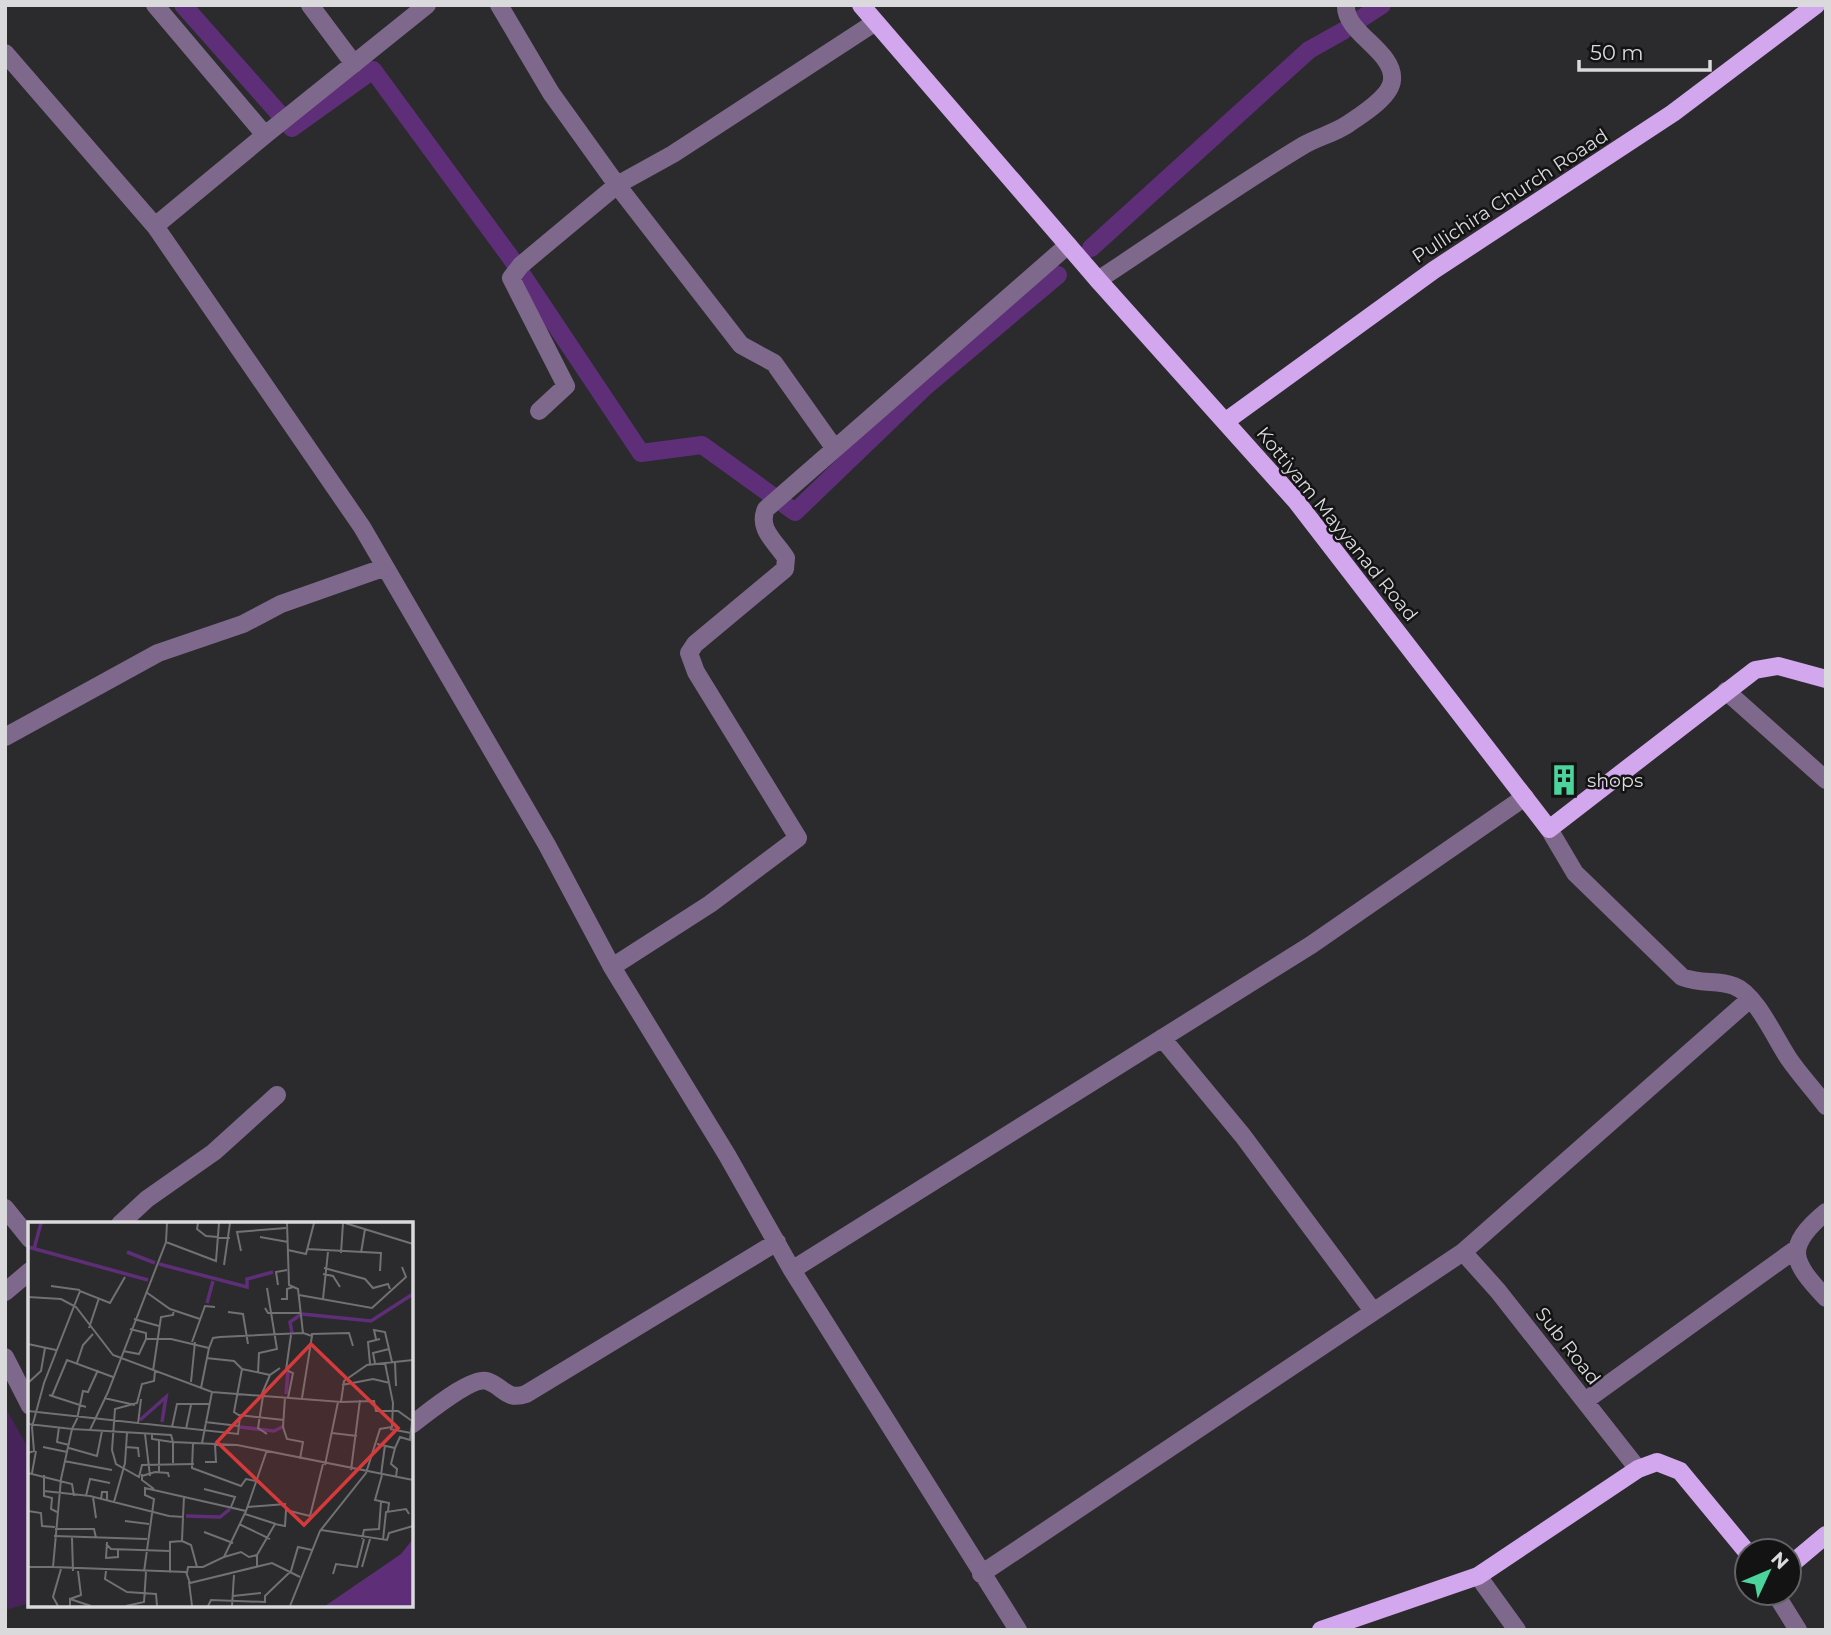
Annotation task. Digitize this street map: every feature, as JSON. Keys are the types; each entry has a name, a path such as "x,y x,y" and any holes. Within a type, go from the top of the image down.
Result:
{"main road":[{"name":"Kottiyam Mayyanad Road","path":"861,5 1098,280 1296,501 1549,830"},
{"name":"Pullichira Church Roaad","path":"1226,421 1434,270 1673,113 1816,5"},
{"path":"1549,830 1755,670 1778,666 1826,679"},
{"path":"1321,1630 1478,1576 1638,1469 1657,1462 1680,1471 1735,1537"},
{"path":"1803,1554 1826,1535"}],"street":[{"path":"155,5 265,135"},
{"path":"310,5 354,64"},
{"path":"155,226 427,5"},
{"path":"499,5 551,93 617,185 741,345 774,363 835,449"},
{"path":"1098,280 1305,145 1346,125 1383,97 1391,88 1393,76 1384,60 1347,16 1346,5"},
{"path":"539,411 566,386 511,278 525,261 617,185 696,139 874,23"},
{"path":"5,53 155,226 362,527 383,568 547,845 612,967 792,1270 1018,1630"},
{"path":"612,967 710,904 798,838 696,672 689,653 695,644 785,569 786,558 764,528 762,517 776,499 1068,245"},
{"path":"5,737 158,653 243,624 281,604 383,568"},
{"path":"1726,691 1826,780"},
{"path":"792,1270 1311,945 1525,797"},
{"path":"1549,830 1584,883 1682,977 1700,984 1737,986 1750,999 1789,1059 1826,1106"},
{"path":"981,1574 1462,1251 1750,999"},
{"path":"1162,1038 1243,1136 1373,1311"},
{"path":"122,1222 147,1199 214,1152 277,1095"},
{"path":"5,1208 28,1237"},
{"path":"1826,1212 1803,1231 1796,1249 1797,1261 1826,1298"},
{"path":"413,1424 473,1381 487,1381 508,1396 516,1398 526,1394 777,1242"},
{"path":"1585,1401 1796,1249"},
{"name":"Sub Road","path":"1462,1251 1638,1469"},
{"path":"5,1292 28,1273"},
{"path":"5,1357 28,1402"},
{"path":"1478,1576 1517,1630"},
{"path":"1784,1607 1798,1630"}],"shaded area":[{"path":"5,1407 28,1447 28,1604 5,1610"}],"waterway":[{"path":"183,5 292,128 373,70 511,258 641,453 702,445 795,512 926,386 1058,275"},
{"path":"1362,18 1382,5"},
{"path":"1091,248 1309,50 1343,31"}],"place":[{"name":"shops","path":"1564,780"}]}
